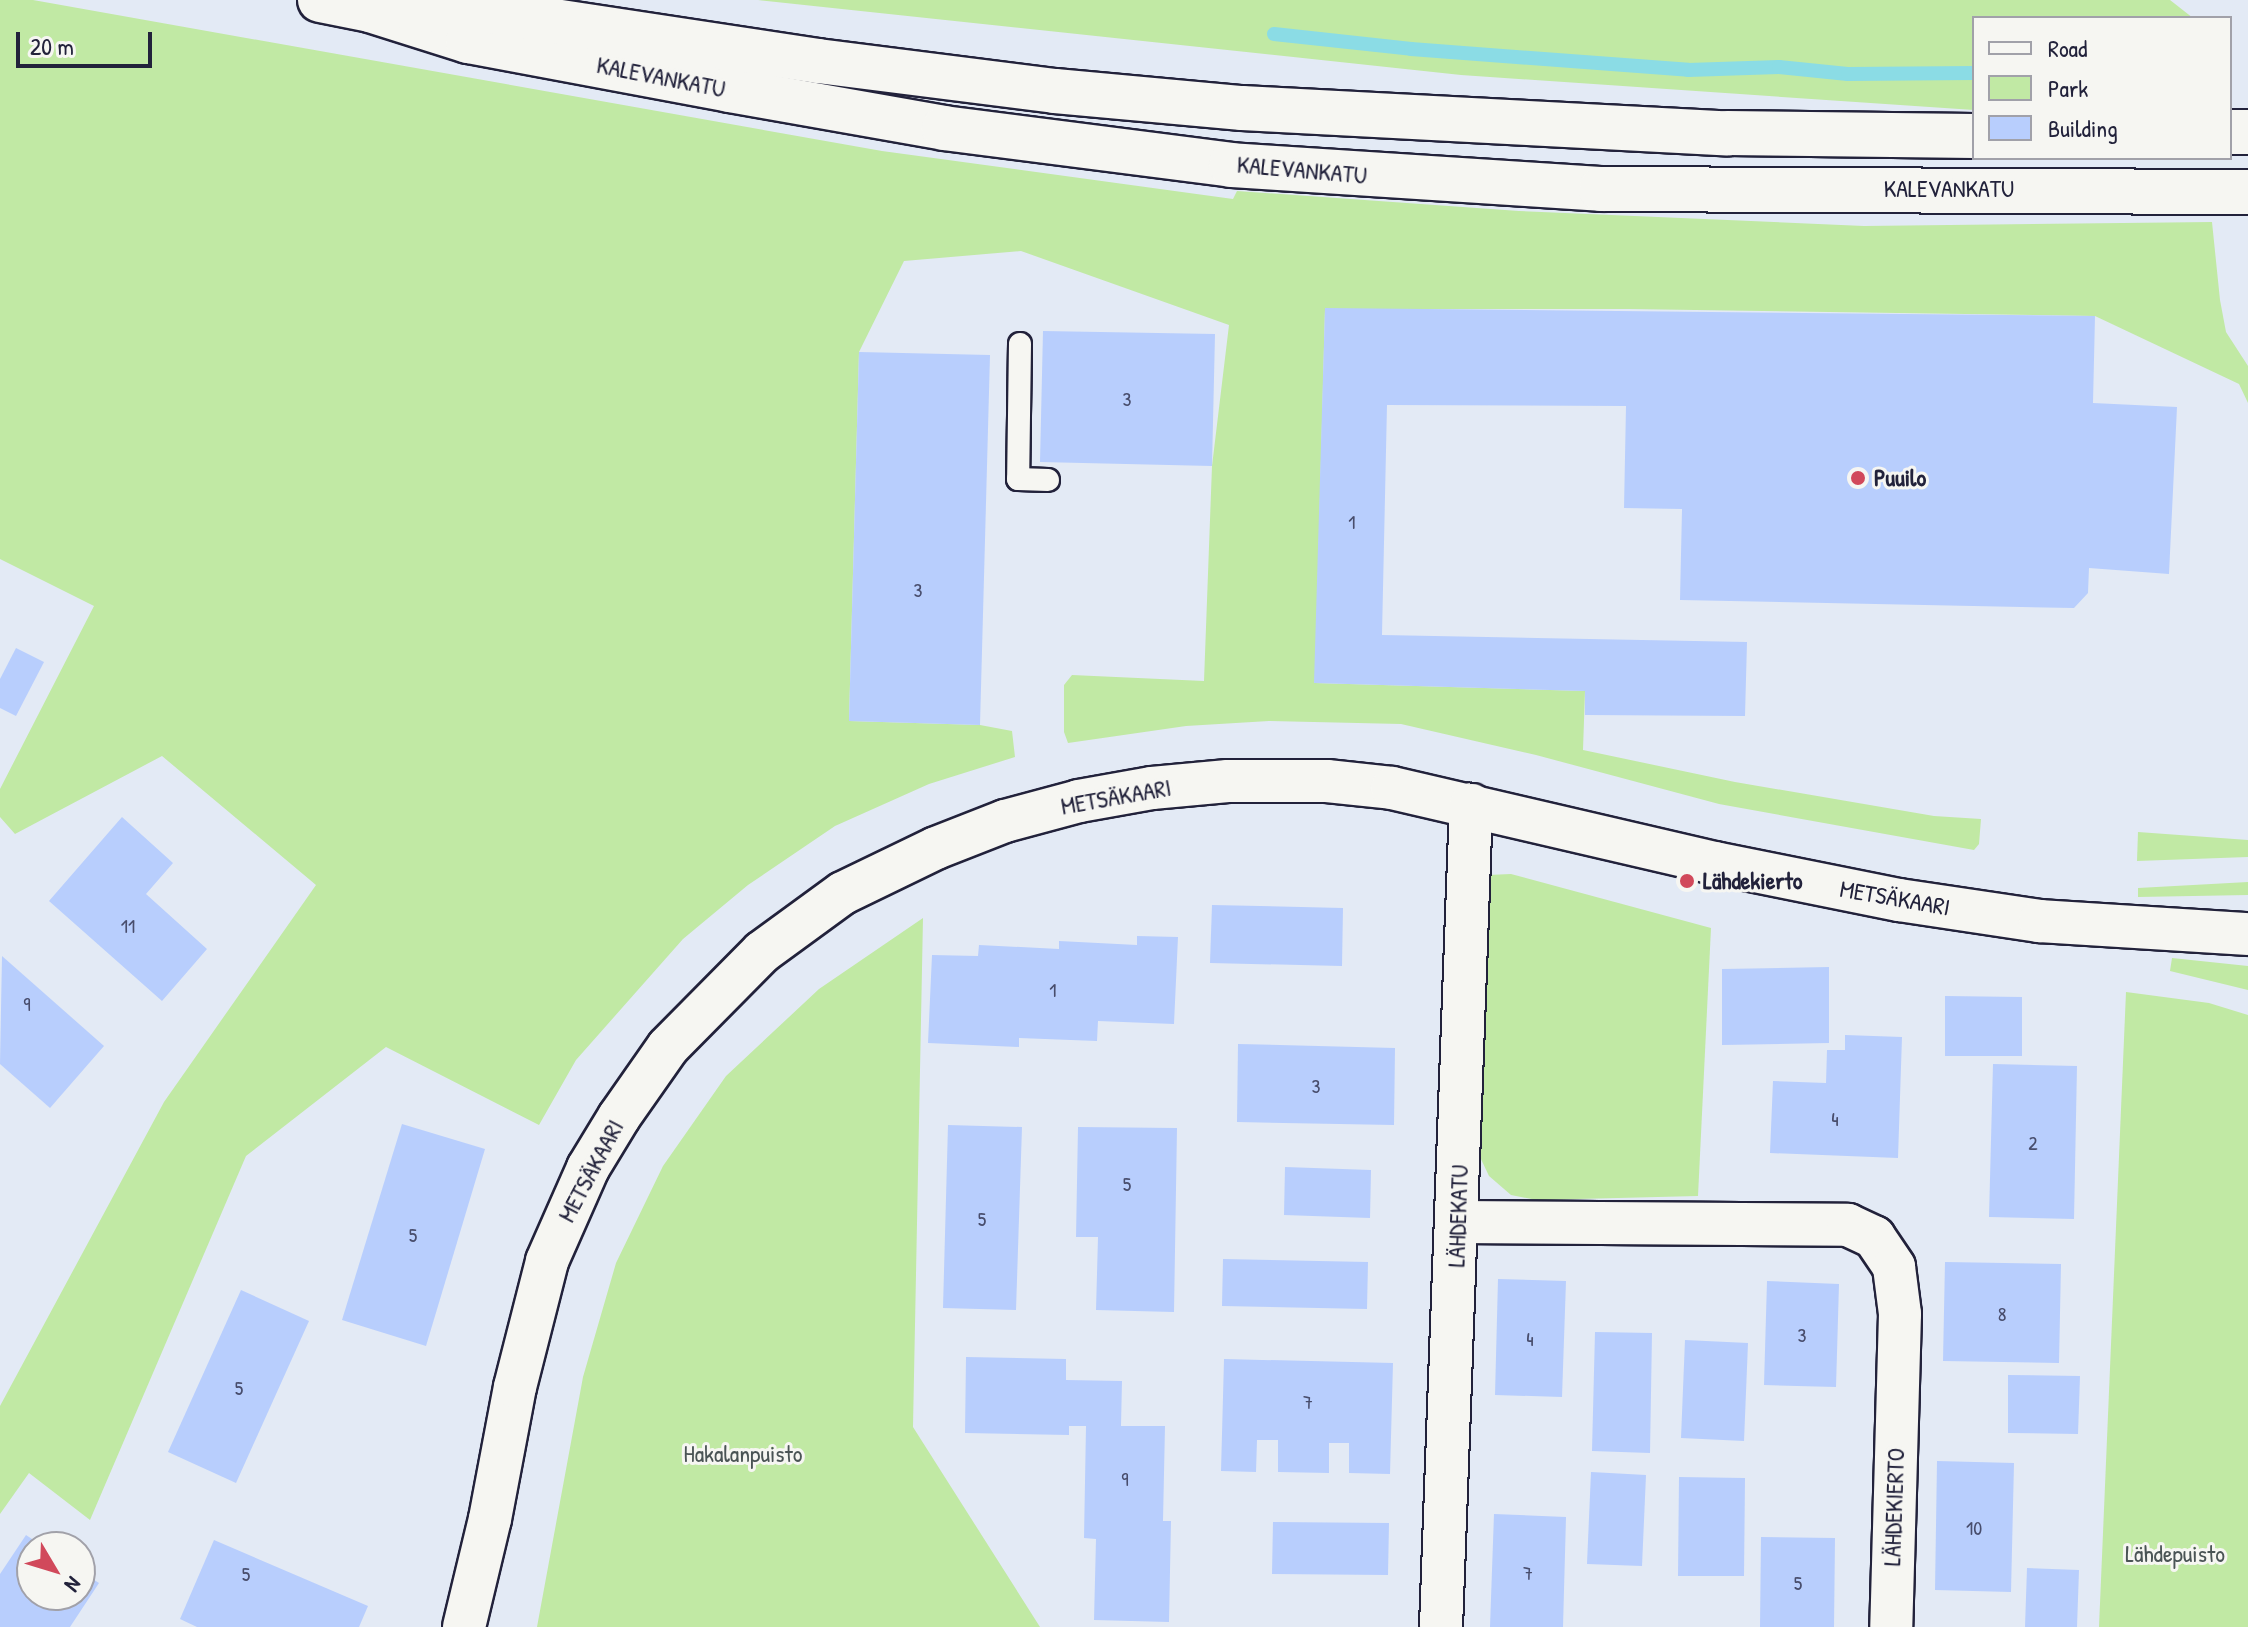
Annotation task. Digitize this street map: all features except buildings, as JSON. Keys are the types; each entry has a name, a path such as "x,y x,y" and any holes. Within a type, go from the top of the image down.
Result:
{"main road":[{"name":"KALEVANKATU","path":"320,0 370,10 468,41 729,90 959,130 1231,165 1601,189 2248,192"},
{"name":"KALEVANKATU","path":"370,10 475,9 818,61 1055,91 1242,108 1727,133 1972,136"}],"street":[{"name":"METSÄKAARI","path":"464,1627 536,1302 563,1220 619,1117 668,1047 762,952 843,893 936,848 1005,821 1079,801 1152,788 1228,781 1327,781 1392,788 1715,863 1899,900 2040,921 2248,934"},
{"name":"LÄHDEKATU","path":"1441,1627 1471,805"},
{"name":"LÄHDEKIERTO","path":"1458,1222 1848,1225 1874,1237 1894,1267 1900,1314 1891,1627"}],"lane":[{"path":"1020,344 1018,479 1048,480"}],"green space":[{"path":"0,0 33,0 882,151 1233,199 1237,191 1519,211 1864,226 2212,222 2226,332 2248,366 2248,403 2239,384 2095,316 1628,309 1325,309 1315,683 1585,691 1583,750 1735,782 1934,816 1981,819 1979,844 1974,850 1719,804 1536,755 1401,724 1269,721 1186,726 1068,743 1064,732 1064,685 1072,675 1204,681 1212,466 1229,325 1021,251 904,261 859,352 849,721 980,725 1012,731 1015,757 929,784 835,826 748,885 683,939 576,1060 539,1125 386,1047 246,1156 90,1520 29,1473 0,1514 0,1406 164,1102 316,885 162,756 15,834 0,817 0,789 94,606 0,559"},
{"path":"758,0 2170,0 2190,16 1972,16 1972,110 1461,75"},
{"path":"2138,832 2248,840 2248,857 2137,861"},
{"path":"1511,874 1711,928 1698,1196 1537,1200 1511,1195 1489,1176 1480,1157 1484,917 1488,875"},
{"path":"2248,882 2248,895 2138,897 2138,888"},
{"name":"Hakalanpuisto","path":"923,918 913,1427 1040,1627 537,1627 583,1377 616,1263 663,1166 726,1076 819,989"},
{"path":"2172,958 2248,966 2248,990 2170,971"},
{"name":"Lähdepuisto","path":"2126,992 2209,1003 2248,1015 2248,1627 2099,1627"}],"waterway":[{"path":"1274,34 1411,49 1688,70 1779,67 1848,74 1972,73"}],"place":[{"name":"Puuilo","path":"1858,478"},
{"name":"Lähdekierto","path":"1687,881"}]}
